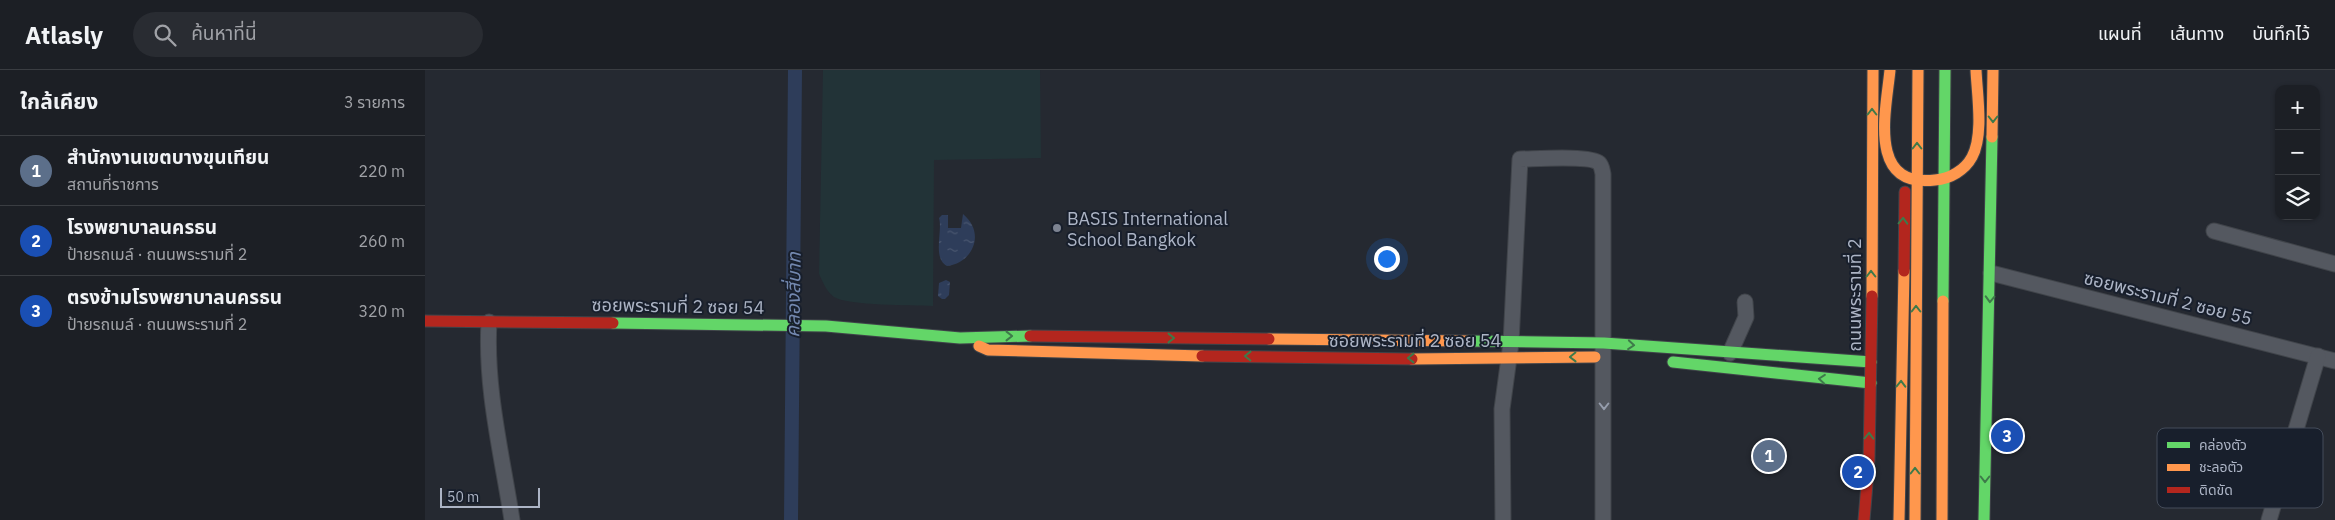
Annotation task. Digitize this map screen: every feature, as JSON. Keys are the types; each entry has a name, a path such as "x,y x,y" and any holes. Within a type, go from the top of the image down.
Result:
{"main road":[{"name":"ถนนพระรามที่ 2","path":"1864,520 1869,460 1871,383 1873,70"},
{"path":"1890,70 1885,125 1887,155 1893,166 1911,179 1933,182 1955,176 1965,168 1973,156 1977,121 1976,70"},
{"path":"1899,520 1907,70"},
{"path":"1915,520 1917,70"},
{"path":"1942,520 1945,70"},
{"path":"1950,520 1952,70"},
{"path":"1985,520 1991,273 1993,70"},
{"name":"ซอยพระรามที่ 2 ซอย 54","path":"425,321 826,326 960,338 987,336 1511,343 1607,352"},
{"name":"ซอยพระรามที่ 2 ซอย 54","path":"960,338 988,350 1509,359 1607,352 1729,353 1871,362"},
{"path":"1657,360 1801,377 1871,383"}],"street":[{"path":"1503,520 1503,409 1511,343 1520,160 1585,159 1601,164 1603,174 1607,352 1603,520"},
{"path":"2214,231 2335,264"},
{"name":"ซอยพระรามที่ 2 ซอย 55","path":"1991,273 2037,283 2335,361"},
{"path":"1729,353 1746,317 1745,302"},
{"path":"489,322 487,352 489,377 512,520"},
{"path":"1195,338 1195,355"},
{"path":"2296,428 2318,356"},
{"path":"2269,520 2273,508"}],"shaded area":[{"path":"823,70 1040,70 1041,158 934,160 933,306 866,304 842,300 834,297 829,292 819,274"}],"water":[{"path":"963,214 974,230 973,246 970,253 964,259 956,264 947,266 940,257 939,251 939,218 942,215 948,215 948,228 961,228"},
{"path":"946,280 950,282 949,295 942,299 938,296 939,283"}],"waterway":[{"name":"คลองสี่บาท","path":"791,520 795,70"}],"traffic: fast":[{"path":"1943,301 1945,70"},
{"path":"1984,520 1992,137"},
{"path":"613,323 826,326 960,338 1030,336"},
{"path":"1468,341 1604,343 1871,362"},
{"path":"1673,362 1871,383"}],"traffic: slow":[{"path":"1872,296 1873,70"},
{"path":"1890,70 1885,125 1885,143 1890,160 1899,172 1913,179 1935,180 1946,178 1961,170 1969,162 1976,148 1979,126 1976,70"},
{"path":"1915,520 1918,70"},
{"path":"1992,137 1993,70"},
{"path":"1899,520 1904,271"},
{"path":"1942,520 1943,301"},
{"path":"1269,339 1468,341"},
{"path":"979,346 988,350 1202,356"},
{"path":"1412,359 1595,357"}],"traffic: jam":[{"path":"1904,271 1905,192"},
{"path":"1864,520 1869,460 1872,296"},
{"path":"425,321 613,323"},
{"path":"1030,336 1269,339"},
{"path":"1202,356 1412,359"}],"place":[{"name":"BASIS International School Bangkok","path":"1057,228"},
{"name":"ตรงข้ามโรงพยาบาลนครธน","path":"2007,436"},
{"name":"สำนักงานเขตบางขุนเทียน","path":"1769,456"},
{"name":"โรงพยาบาลนครธน","path":"1858,472"}]}
